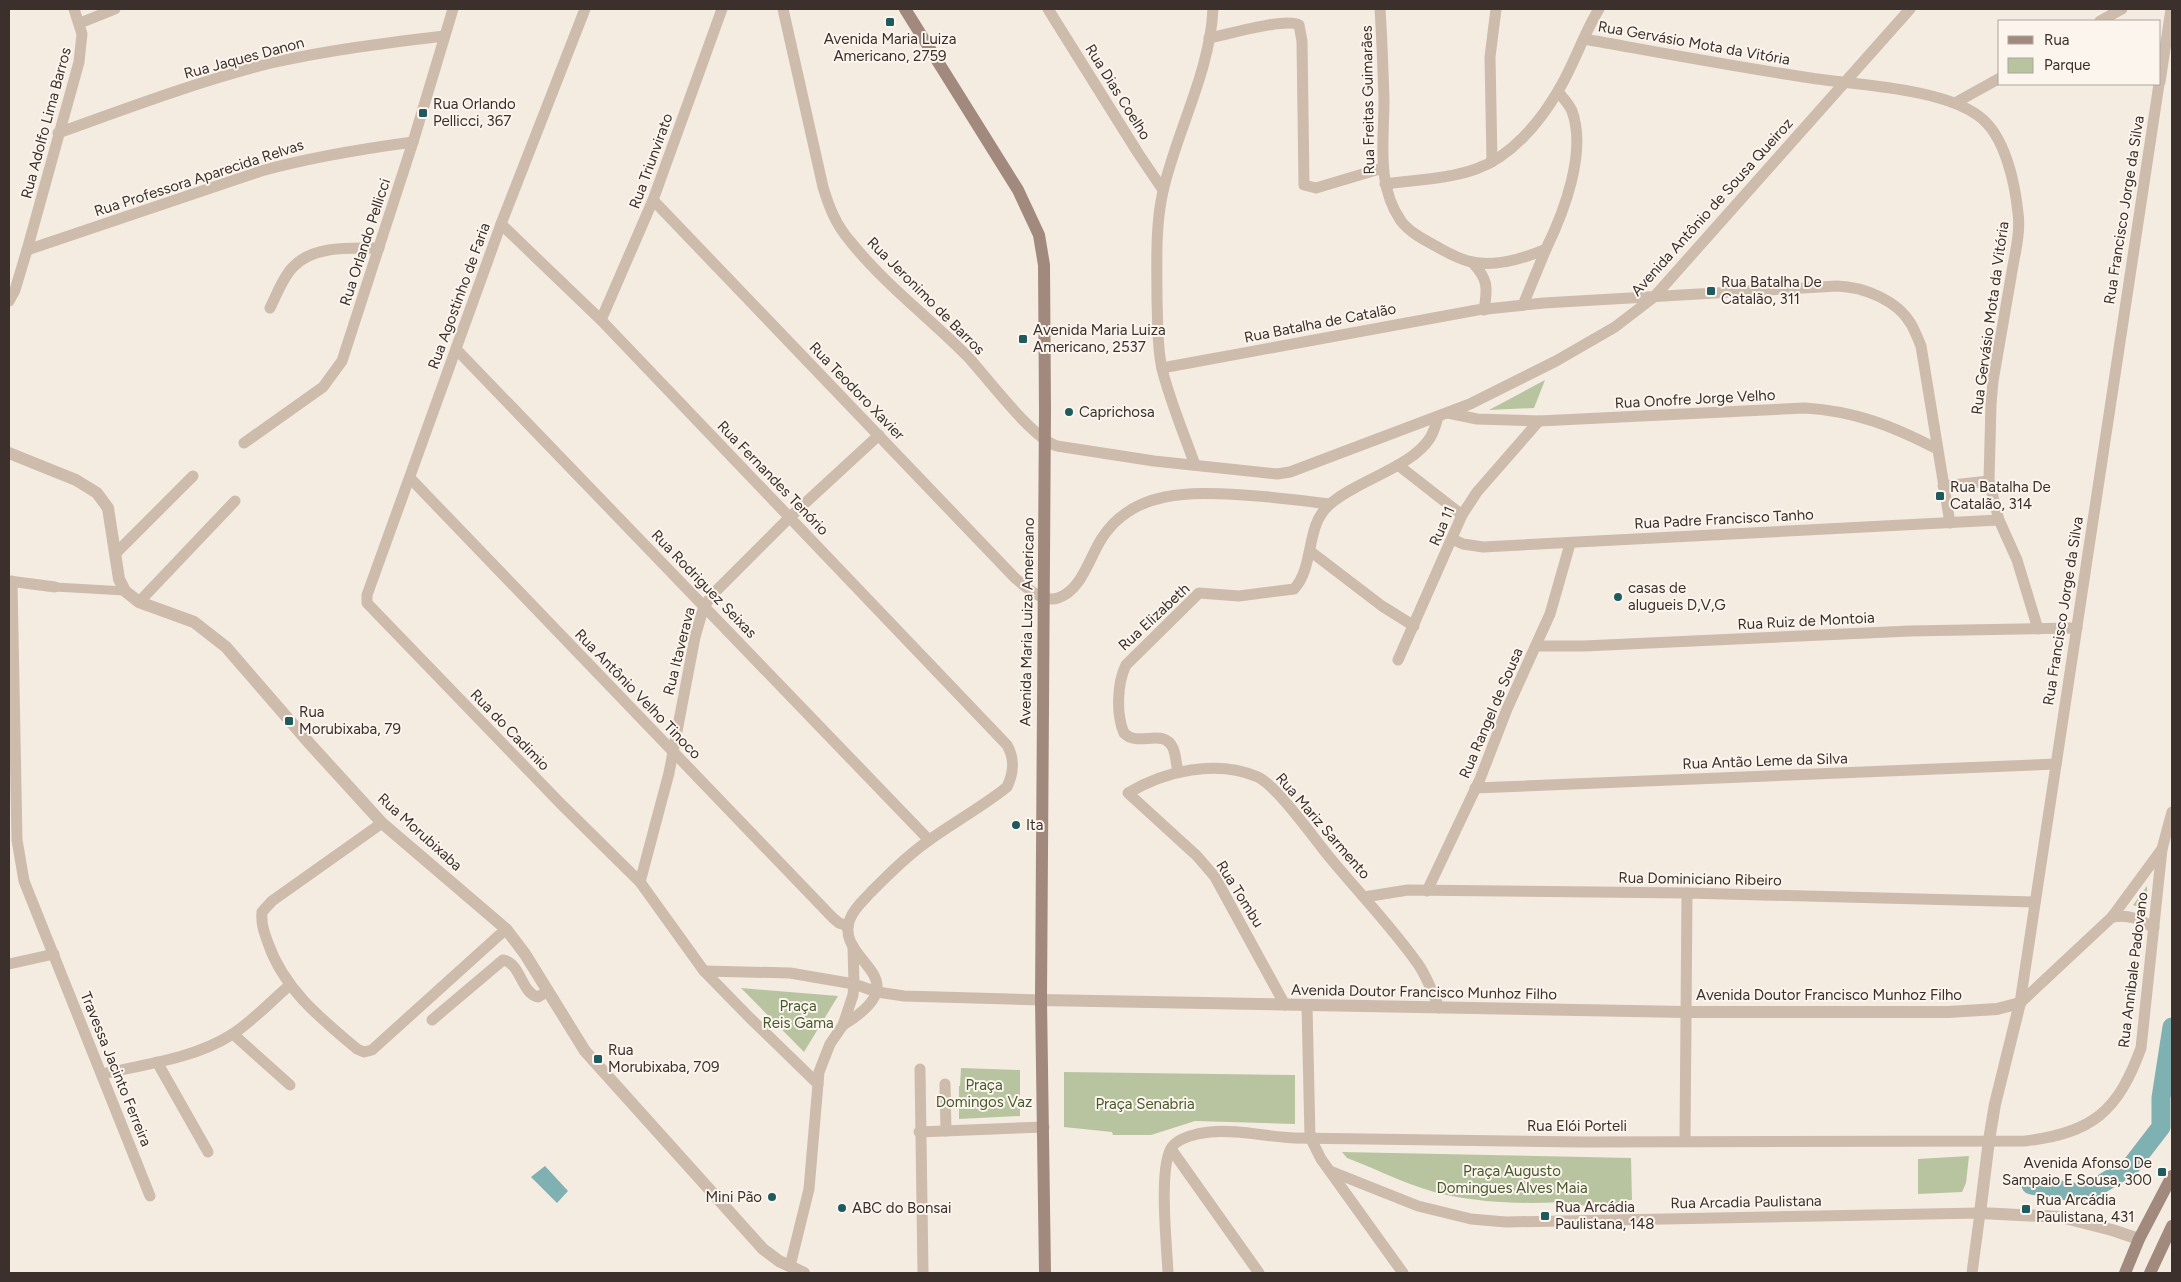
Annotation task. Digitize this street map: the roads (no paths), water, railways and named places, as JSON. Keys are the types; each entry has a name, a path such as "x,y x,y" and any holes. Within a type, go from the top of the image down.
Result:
{"main road":[{"name":"Avenida Maria Luiza Americano","path":"905,9 1018,190 1039,235 1044,265 1045,439 1040,1000 1044,1127 1045,1273"},
{"path":"2126,1273 2139,1239 2172,1176"},
{"path":"2150,1273 2172,1226"}],"street":[{"name":"Rua Adolfo Lima Barros","path":"9,301 15,290 27,250 79,62 82,45 80,23 74,9"},
{"path":"80,23 115,9"},
{"name":"Rua Orlando Pellicci","path":"244,443 323,387 333,376 342,361 413,142 453,9"},
{"name":"Rua Agostinho de Faria","path":"367,595 501,224 585,9"},
{"name":"Rua Triunvirato","path":"601,320 653,200 722,9"},
{"name":"Rua Jeronimo de Barros","path":"783,9 830,211 849,240 882,277 969,358 1026,423 1045,439"},
{"name":"Rua Dias Coelho","path":"1048,9 1163,190"},
{"path":"1195,466 1162,368 1158,326 1158,221 1163,190 1209,38 1214,9"},
{"name":"Rua Freitas Guimarães","path":"1380,9 1383,53 1383,168 1385,184 1394,210 1402,223 1416,235 1448,253 1472,262 1514,259 1546,249"},
{"path":"1385,184 1443,177 1476,169 1492,162 1519,141 1558,92 1599,9"},
{"name":"Avenida Antônio de Sousa Queiroz","path":"1045,439 1051,444 1072,449 1195,466 1283,474 1443,415 1525,377 1615,328 1654,297 1910,9"},
{"path":"2102,20 2122,9"},
{"name":"Rua Francisco Jorge da Silva","path":"2161,76 2171,9"},
{"path":"1492,162 1490,57 1494,10"},
{"path":"1209,38 1282,22 1299,25 1302,42 1304,185 1316,188 1383,168"},
{"name":"Rua Jaques Danon","path":"58,133 197,86 270,64 323,52 444,36"},
{"name":"Rua Gervásio Mota da Vitória","path":"1584,39 1805,77 1899,90 1955,103 1982,118 1994,132 2008,162 2019,216 1994,381 1990,420 1989,481 1999,520 2017,560 2038,629"},
{"path":"1955,103 1998,79"},
{"name":"Rua Francisco Jorge da Silva","path":"1980,1213 1989,1140 2007,1049 2020,1003 2160,85"},
{"path":"1523,305 1568,195 1577,141 1575,121 1571,109 1558,92"},
{"name":"Rua Professora Aparecida Relvas","path":"27,250 278,166 341,151 413,142"},
{"name":"Rua Teodoro Xavier","path":"653,200 1015,578 1043,598"},
{"name":"Rua Fernandes Tenório","path":"501,224 601,320 1007,746 1014,761 1007,787 929,840"},
{"path":"270,308 293,266 306,258 323,251 379,248"},
{"path":"1472,262 1482,273 1486,282 1484,310"},
{"name":"Rua Batalha de Catalão","path":"1162,368 1426,319 1523,305 1837,286 1854,287 1873,293 1904,315 1911,324 1921,346 1950,523"},
{"name":"Rua Rodriguez Seixas","path":"456,349 929,840"},
{"name":"Rua Onofre Jorge Velho","path":"1443,415 1477,419 1540,420 1805,408 1828,409 1865,417 1913,436 1937,449"},
{"name":"Rua Elizabeth","path":"1178,771 1172,748 1167,740 1159,738 1131,739 1124,733 1119,704 1121,680 1126,664 1199,593 1239,596 1294,589 1303,573 1317,521 1330,504 1346,492 1398,465 1422,448 1431,438 1443,415"},
{"name":"Rua 11","path":"1398,660 1462,515 1477,492 1540,420"},
{"name":"Rua Itaverava","path":"640,882 669,773 695,637 704,606 715,592 790,517 879,435"},
{"path":"9,453 76,480 97,493 108,508 119,579 125,591 55,587 11,581"},
{"path":"1398,465 1462,515"},
{"path":"116,553 193,476"},
{"name":"Rua Antônio Velho Tinoco","path":"410,478 833,918 848,926"},
{"path":"1944,486 1989,481"},
{"path":"1043,598 1052,599 1066,594 1086,570 1096,548 1110,526 1136,507 1157,498 1208,492 1330,504"},
{"path":"139,602 235,501"},
{"name":"Rua Padre Francisco Tanho","path":"1452,539 1463,544 1483,547 1570,544 1999,520"},
{"name":"Rua Rangel de Sousa","path":"1427,891 1475,788 1507,709 1536,646 1557,592 1570,544"},
{"path":"1310,551 1382,606 1414,626"},
{"name":"Travessa Jacinto Ferreira","path":"11,581 19,856 24,881 150,1196"},
{"name":"Rua Morubixaba","path":"125,591 139,602 194,622 226,647 382,823 506,929 518,943 590,1056 763,1249 804,1273"},
{"name":"Rua do Cadimio","path":"367,595 369,606 640,882 704,971 818,1084"},
{"name":"Rua Ruiz de Montoia","path":"1536,646 1584,646 1910,631 2077,628"},
{"name":"Rua Antão Leme da Silva","path":"1475,788 2056,764"},
{"name":"Rua Mariz Sarmento","path":"1128,794 1155,779 1178,771 1217,770 1248,774 1260,779 1291,810 1419,965 1439,1008"},
{"name":"Rua Tombu","path":"1128,794 1197,856 1214,877 1233,908 1285,1005"},
{"name":"Avenida Doutor Francisco Munhoz Filho","path":"704,971 790,973 854,984 877,992 935,998 1684,1012 1948,1012 1997,1009 2020,1003 2112,917 2162,849 2172,812"},
{"path":"382,823 272,901 262,912 262,927 272,954 290,985 312,1010 356,1048 364,1052 372,1050 423,1006 506,929"},
{"path":"790,1266 809,1189 819,1072 824,1055 842,1024 854,984 853,946 848,926 854,910 892,871 929,840"},
{"name":"Rua Annibale Padovano","path":"1989,1140 2025,1141 2061,1135 2092,1122 2116,1100 2131,1076 2141,1048 2162,849"},
{"name":"Rua Dominiciano Ribeiro","path":"1364,897 1398,891 1427,891 1687,893 2035,902"},
{"path":"1685,1141 1684,1012 1687,893"},
{"path":"2112,917 2123,915 2134,917 2154,928"},
{"path":"842,1024 865,1010 877,992 875,979 870,969 853,946"},
{"path":"9,964 54,954"},
{"path":"432,1020 503,960 512,965 532,995 538,997 548,991"},
{"path":"102,1074 156,1062 212,1046 233,1034 290,985"},
{"path":"1307,1005 1310,1137 1330,1170 1402,1273"},
{"path":"233,1034 290,1085"},
{"path":"156,1062 208,1152"},
{"path":"920,1069 919,1132 923,1273"},
{"path":"945,1084 946,1130"},
{"path":"919,1132 1044,1127"},
{"name":"Rua Elói Porteli","path":"1171,1149 1184,1139 1210,1132 1235,1132 1280,1138 1553,1142 1848,1143 1989,1140"},
{"path":"1168,1273 1165,1190 1168,1156 1171,1149"},
{"path":"1171,1149 1259,1273"},
{"name":"Rua Arcadia Paulistana","path":"1330,1170 1418,1206 1471,1219 1509,1222 1980,1213 2061,1217 2139,1239"},
{"path":"1972,1273 1980,1213"}],"water":[{"path":"545,1166 568,1191 557,1203 531,1177"}],"waterway":[{"path":"2031,1185 2085,1194 2131,1166 2161,1127 2161,1098 2172,1027"}],"place":[{"name":"Avenida Maria Luiza Americano, 2759","path":"890,22"},
{"name":"Rua Orlando Pellicci, 367","path":"423,113"},
{"name":"Rua Batalha De Catalão, 311","path":"1711,291"},
{"name":"Avenida Maria Luiza Americano, 2537","path":"1023,339"},
{"name":"Caprichosa","path":"1069,412"},
{"name":"Rua Batalha De Catalão, 314","path":"1940,496"},
{"name":"casas de alugueis D,V,G","path":"1618,597"},
{"name":"Rua Morubixaba, 79","path":"289,721"},
{"name":"Ita","path":"1016,825"},
{"name":"Rua Morubixaba, 709","path":"598,1059"},
{"name":"Avenida Afonso De Sampaio E Sousa, 300","path":"2162,1172"},
{"name":"Mini Pão","path":"772,1197"},
{"name":"ABC do Bonsai","path":"842,1208"},
{"name":"Rua Arcádia Paulistana, 431","path":"2026,1209"},
{"name":"Rua Arcádia Paulistana, 148","path":"1545,1216"}],"park label":[{"name":"Praça Reis Gama","path":"798,1014"},
{"name":"Praça Domingos Vaz","path":"984,1094"},
{"name":"Praça Senabria","path":"1145,1104"},
{"name":"Praça Augusto Domingues Alves Maia","path":"1512,1180"}]}
